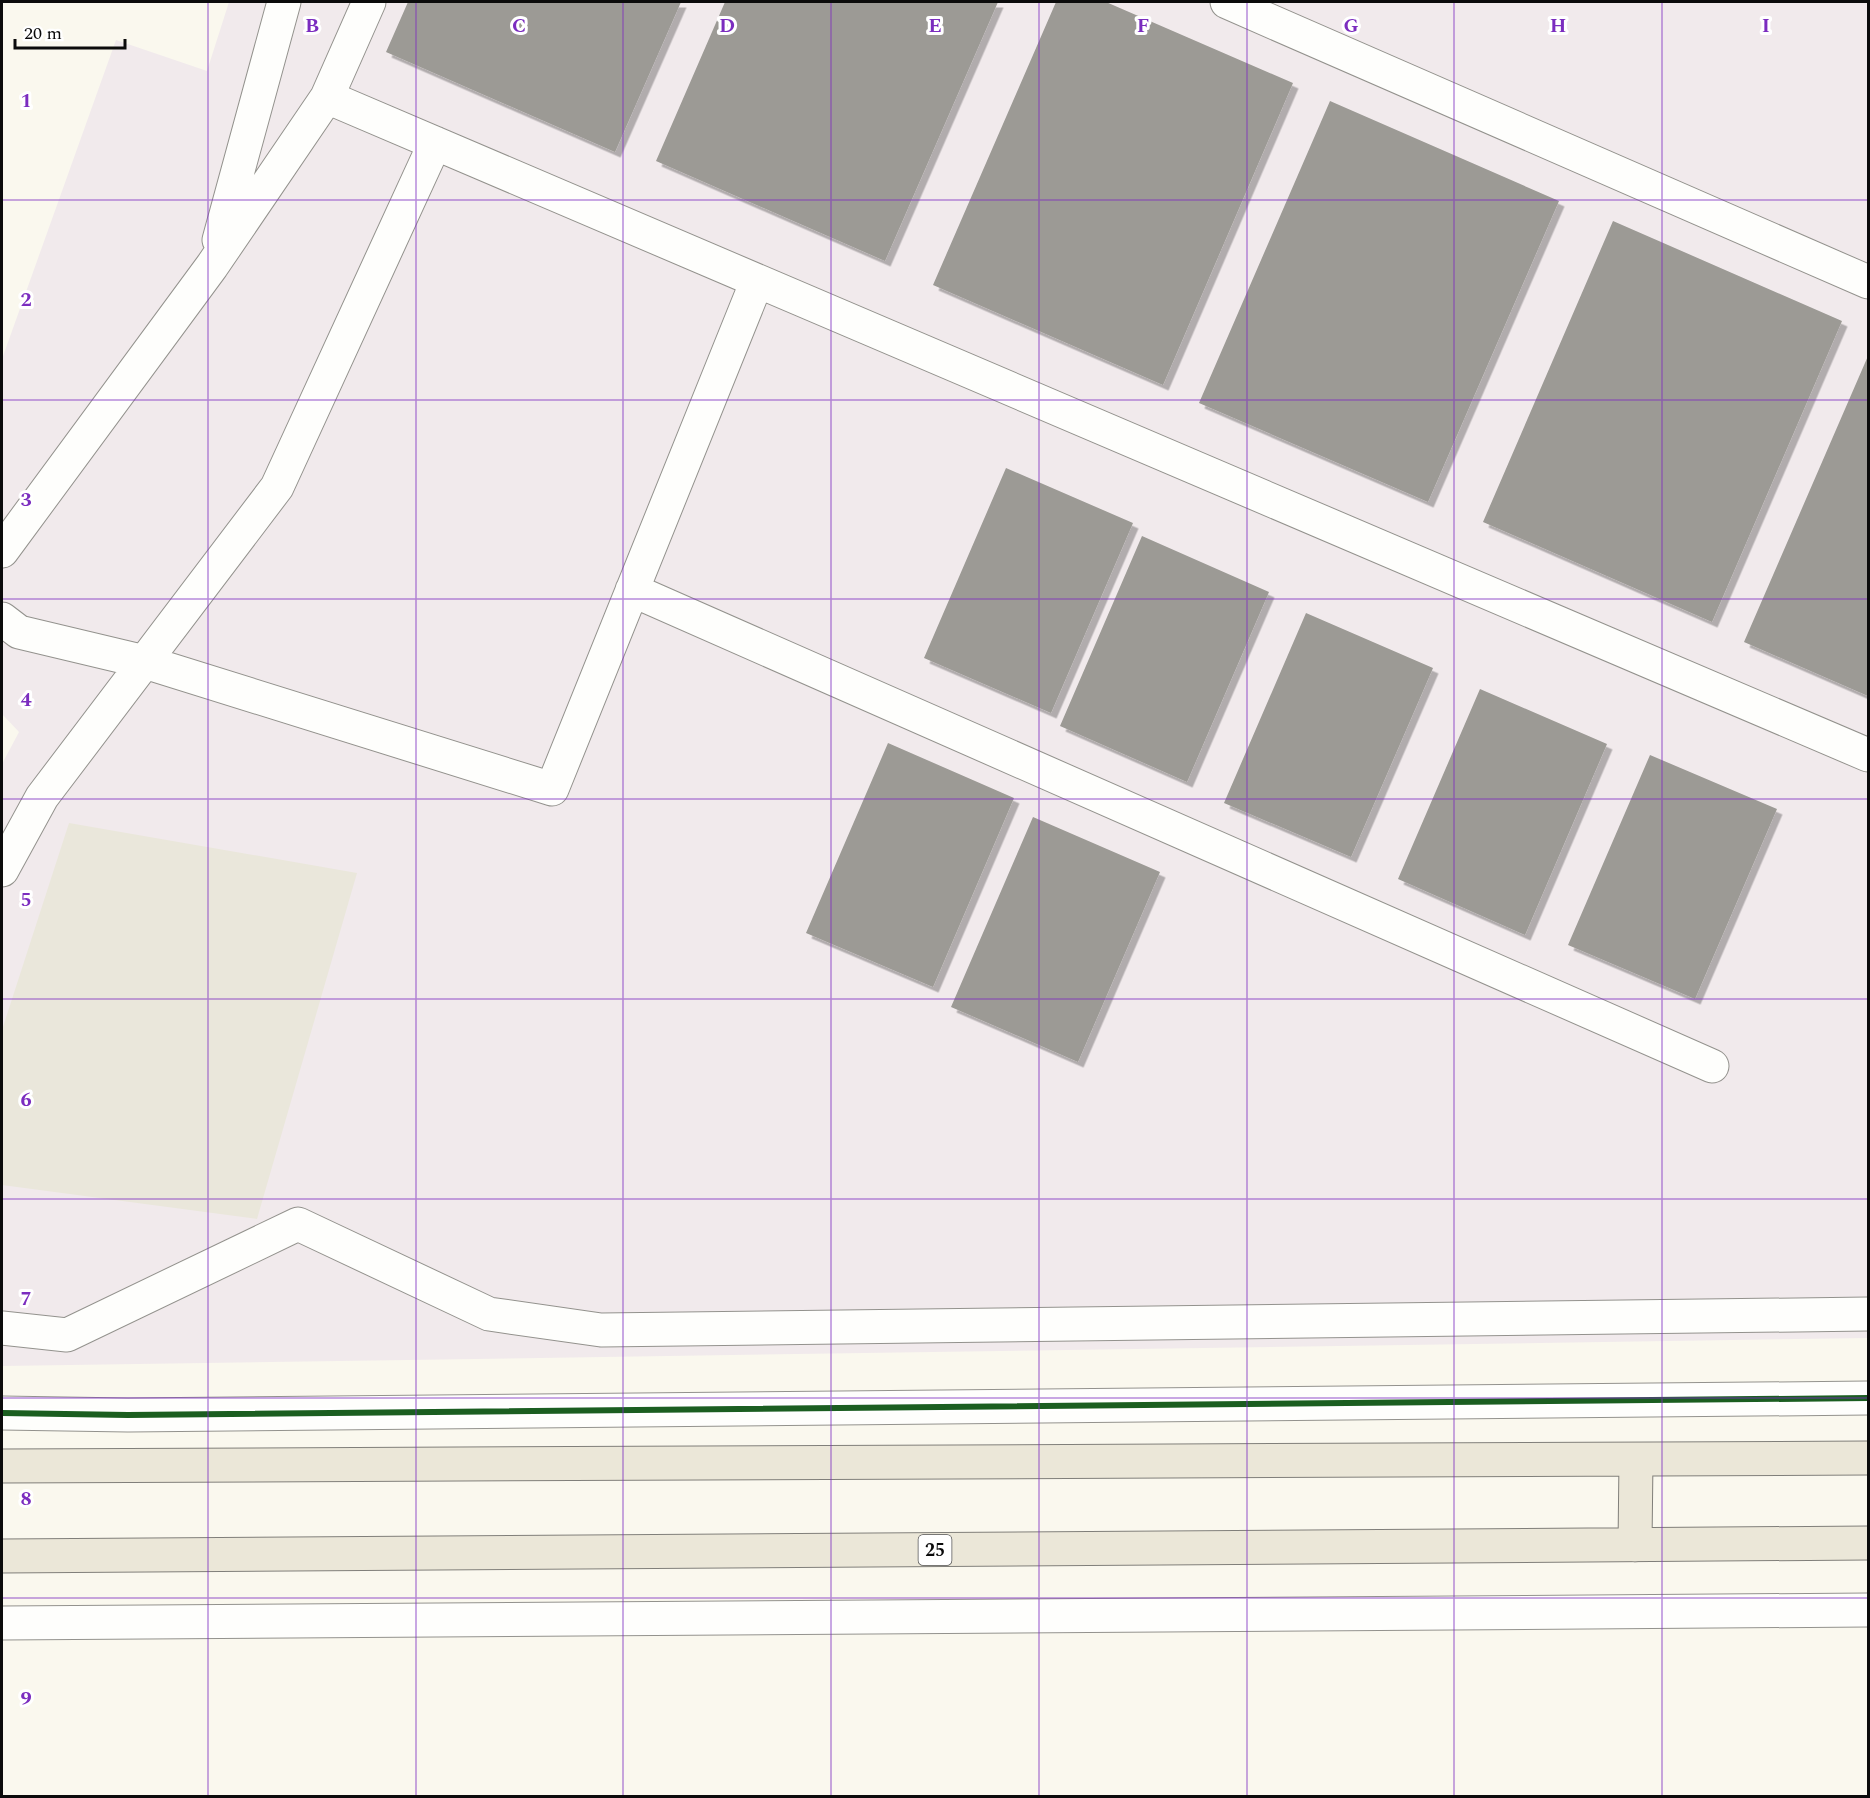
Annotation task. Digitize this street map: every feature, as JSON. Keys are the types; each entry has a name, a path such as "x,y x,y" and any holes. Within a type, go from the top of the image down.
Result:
{"main road":[{"path":"2,1466 1869,1458"},
{"path":"1635,1545 1636,1460"},
{"name":"25","path":"2,1556 1869,1543"}],"street":[{"path":"212,266 284,2"},
{"path":"2,551 212,266 327,97 369,2"},
{"path":"1227,2 1869,282"},
{"path":"327,97 1869,755"},
{"path":"2,870 42,797 277,487 435,143"},
{"path":"7,634 145,662 552,789 757,281"},
{"path":"632,590 1712,1066"},
{"path":"2,1328 67,1335 298,1224 489,1314 601,1330 1869,1314"},
{"path":"2,1413 128,1415 1869,1398"},
{"path":"2,1623 1869,1610"}],"shaded area":[{"path":"229,2 1868,2 1868,1338 2,1366 2,764 19,732 2,714 2,359 116,40 207,71"},
{"path":"69,823 357,873 257,1219 2,1185 2,1030"}],"building":[{"path":"408,2 681,2 615,152 386,52"},
{"path":"725,2 998,2 885,261 656,161"},
{"path":"1056,2 1106,2 1293,83 1163,385 933,285"},
{"path":"1330,101 1559,201 1428,502 1199,403"},
{"path":"1613,221 1842,321 1712,622 1483,522"},
{"path":"1868,356 1868,696 1744,642"},
{"path":"1006,468 1133,523 1051,713 924,658"},
{"path":"1142,536 1269,592 1187,782 1060,726"},
{"path":"1306,613 1433,668 1351,857 1224,803"},
{"path":"1480,689 1607,744 1525,935 1398,879"},
{"path":"888,743 1014,798 933,987 806,933"},
{"path":"1650,755 1777,809 1695,999 1568,945"},
{"path":"1033,817 1160,872 1078,1062 951,1007"}],"cycle path":[{"path":"2,1413 128,1415 1868,1398"}]}
